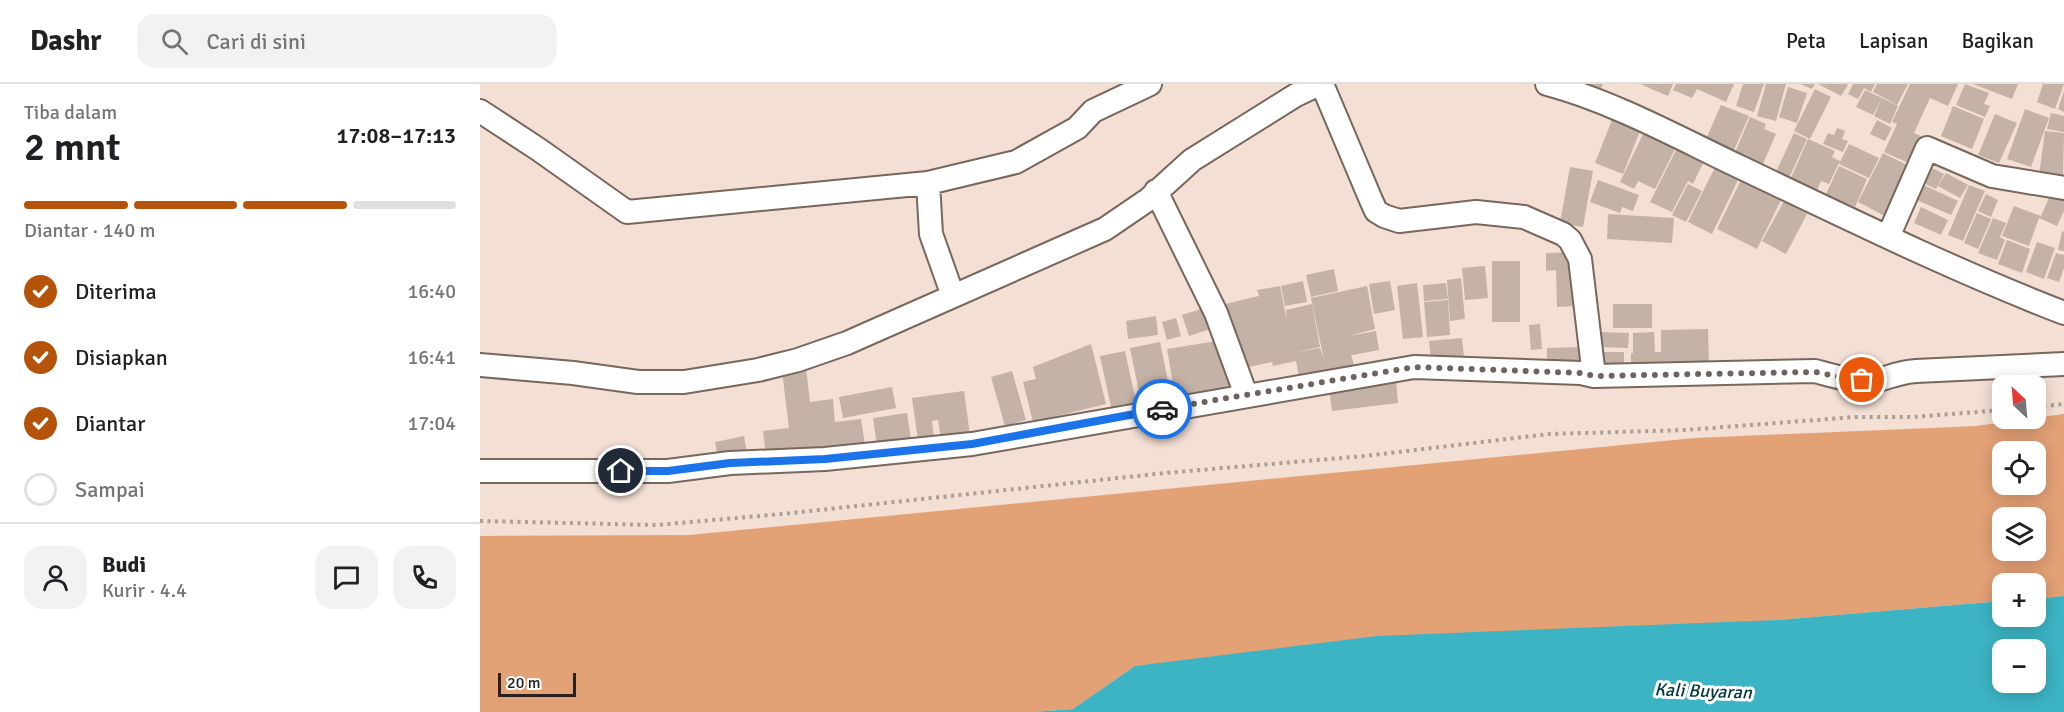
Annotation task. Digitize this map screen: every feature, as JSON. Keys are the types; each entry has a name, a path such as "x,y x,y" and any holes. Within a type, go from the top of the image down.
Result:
{"street":[{"path":"480,111 538,148 627,212 928,183 1016,162 1077,128 1093,111 1150,84"},
{"path":"480,365 573,373 638,382 684,382 758,370 847,344 1105,229 1149,199 1192,160 1296,95 1321,84 1376,211 1399,221 1476,212 1524,218 1563,234 1570,240 1582,268 1594,376"},
{"path":"1550,84 1621,110 1888,237 2064,314"},
{"path":"1888,237 1928,148 1992,176 2064,188"},
{"path":"928,183 931,234 953,296"},
{"path":"1156,191 1216,313 1246,395"},
{"path":"480,471 668,471 730,463 825,459 972,444 1414,367 1581,373 1594,376 1815,372 1846,378 1876,380 1894,373 1916,370 2064,364"}],"path":[{"path":"2046,406 2064,404"},
{"path":"480,521 656,525 782,514 1165,473 1365,456 1549,434 1685,429 1855,417 1913,417 1992,411"}],"shaded area":[{"path":"2064,414 2064,596 2046,598 2046,573 1992,573 1992,602 1777,620 1135,666 1073,709 1033,712 480,712 480,536 689,535 1695,438 1992,424 1992,429 2046,429 2046,416"}],"water":[{"name":"Kali Buyaran","path":"2064,596 2064,712 1033,712 1073,709 1135,666 1377,636 1777,620 1992,602 1992,627 2046,627 2046,598"}],"building":[{"path":"1575,84 1603,84 1600,92"},
{"path":"1640,84 1673,84 1668,96"},
{"path":"1676,84 1734,84 1726,102 1697,89 1692,98 1673,90"},
{"path":"1743,84 1764,84 1754,112 1736,106"},
{"path":"1766,84 1786,84 1776,121 1757,116"},
{"path":"1800,84 1815,84 1812,89"},
{"path":"1818,84 1846,84 1848,85 1841,96"},
{"path":"1853,84 1875,84 1871,92 1864,88 1858,99 1848,94"},
{"path":"1877,84 1908,84 1897,105 1873,92"},
{"path":"1910,84 1958,84 1948,106 1930,98 1914,133 1925,138 1913,165 1884,152 1897,124 1892,122"},
{"path":"1965,84 1989,93 1984,104 1990,106 1985,117 1956,105"},
{"path":"1973,84 2018,84 2012,99"},
{"path":"2043,84 2064,84 2055,109 2037,102"},
{"path":"1788,87 1807,93 1797,123 1779,117"},
{"path":"1815,89 1831,97 1810,139 1794,131"},
{"path":"1865,90 1882,98 1873,115 1856,107"},
{"path":"2064,91 2064,112 2058,109"},
{"path":"1882,98 1898,106 1890,124 1874,116"},
{"path":"1721,105 1749,116 1734,150 1706,139"},
{"path":"1953,106 1984,119 1972,149 1941,136"},
{"path":"2025,109 2049,118 2031,167 2007,159"},
{"path":"2051,113 2064,116 2064,132 2047,129"},
{"path":"1995,114 2017,123 1999,163 1978,155"},
{"path":"1750,117 1766,124 1764,129 1776,134 1762,166 1734,155"},
{"path":"1612,120 1640,131 1623,174 1595,163"},
{"path":"1877,120 1892,128 1885,141 1870,134"},
{"path":"1837,128 1845,131 1842,139 1848,141 1843,152 1823,144 1828,133 1834,135"},
{"path":"2045,131 2064,133 2063,179 2039,175"},
{"path":"1794,133 1807,139 1789,178 1776,172"},
{"path":"1643,134 1658,141 1661,135 1678,143 1655,189 1638,181 1634,189 1620,182"},
{"path":"1808,139 1835,151 1832,157 1840,161 1829,184 1821,181 1817,190 1791,178"},
{"path":"1849,144 1879,158 1869,178 1839,164"},
{"path":"1676,150 1703,163 1693,184 1688,181 1672,212 1650,202"},
{"path":"1883,153 1911,167 1887,217 1858,202"},
{"path":"1924,164 1944,174 1936,189 1917,180"},
{"path":"1716,165 1740,176 1712,234 1688,222"},
{"path":"1839,166 1867,179 1855,207 1826,194"},
{"path":"1570,167 1593,171 1583,227 1560,223"},
{"path":"1946,173 1968,185 1960,198 1938,186"},
{"path":"1742,178 1782,198 1757,249 1717,229"},
{"path":"1598,180 1639,195 1633,211 1622,207 1620,213 1590,202"},
{"path":"1919,183 1958,201 1951,215 1912,198"},
{"path":"1688,184 1702,191 1686,222 1672,215"},
{"path":"1969,185 1985,191 1963,241 1948,235"},
{"path":"2052,191 2064,197 2064,211 2057,226 2039,218 2029,246 2002,236 2014,206 2041,216"},
{"path":"1986,194 1998,200 1991,217 1978,211"},
{"path":"1784,201 1807,214 1786,254 1762,241"},
{"path":"1921,207 1948,220 1941,235 1914,223"},
{"path":"1977,213 1991,219 1978,249 1964,243"},
{"path":"1608,214 1674,218 1672,243 1607,239"},
{"path":"1993,218 2006,223 2000,237 2005,240 1997,260 1978,253"},
{"path":"2062,231 2064,232 2064,251 2058,250"},
{"path":"2007,240 2030,249 2022,273 1998,264"},
{"path":"2037,242 2055,248 2044,279 2026,272"},
{"path":"1574,252 1575,306 1557,307 1556,270 1546,271 1546,253"},
{"path":"2056,253 2064,255 2064,268 2059,282 2047,278"},
{"path":"1492,261 1520,261 1520,322 1492,322"},
{"path":"1485,266 1488,298 1465,300 1462,268"},
{"path":"1334,269 1338,291 1311,297 1306,275"},
{"path":"1461,278 1465,319 1450,321 1447,280"},
{"path":"1303,281 1307,302 1285,306 1281,286"},
{"path":"1390,281 1395,310 1374,314 1369,284"},
{"path":"1417,283 1423,337 1403,339 1397,286"},
{"path":"1446,283 1448,299 1424,301 1423,285"},
{"path":"1280,286 1287,321 1286,310 1312,304 1320,347 1294,353 1320,348 1324,360 1311,298 1367,286 1375,329 1349,336 1376,331 1379,350 1351,354 1355,369 1300,382 1296,361 1273,366 1272,362 1239,369 1225,304 1259,296 1257,290"},
{"path":"1448,300 1450,335 1427,337 1424,302"},
{"path":"1613,304 1652,304 1652,328 1613,328"},
{"path":"1207,307 1214,328 1189,336 1182,315"},
{"path":"1156,316 1158,335 1128,339 1126,321"},
{"path":"1176,318 1181,336 1167,340 1162,322"},
{"path":"1540,324 1542,349 1531,350 1529,325"},
{"path":"1708,329 1709,368 1631,370 1633,333 1654,332 1655,352 1661,352 1661,330"},
{"path":"1599,332 1629,333 1628,348 1599,347"},
{"path":"1462,338 1464,357 1431,359 1429,341"},
{"path":"1223,340 1232,392 1176,401 1167,349"},
{"path":"1160,342 1171,396 1141,402 1130,348"},
{"path":"1091,344 1106,404 1033,422 1023,382 1036,379 1033,367"},
{"path":"1583,347 1583,366 1547,367 1547,348"},
{"path":"1125,351 1136,402 1111,407 1100,356"},
{"path":"1601,352 1624,352 1624,370 1601,370"},
{"path":"806,368 810,402 833,399 835,422 861,419 865,445 766,457 763,431 789,428 782,371"},
{"path":"1012,371 1026,420 1005,426 991,377"},
{"path":"1396,379 1398,403 1332,411 1329,388"},
{"path":"892,387 896,408 843,418 839,397"},
{"path":"964,391 970,435 941,439 938,420 932,421 934,438 918,440 912,398"},
{"path":"907,413 911,440 877,445 873,418"},
{"path":"744,436 747,453 718,458 715,442"}],"way so far":[{"path":"1162,409 1414,367 1581,373 1594,376 1815,372 1862,380"}],"route":[{"path":"621,471 668,471 730,463 825,459 972,444 1162,409"}]}
